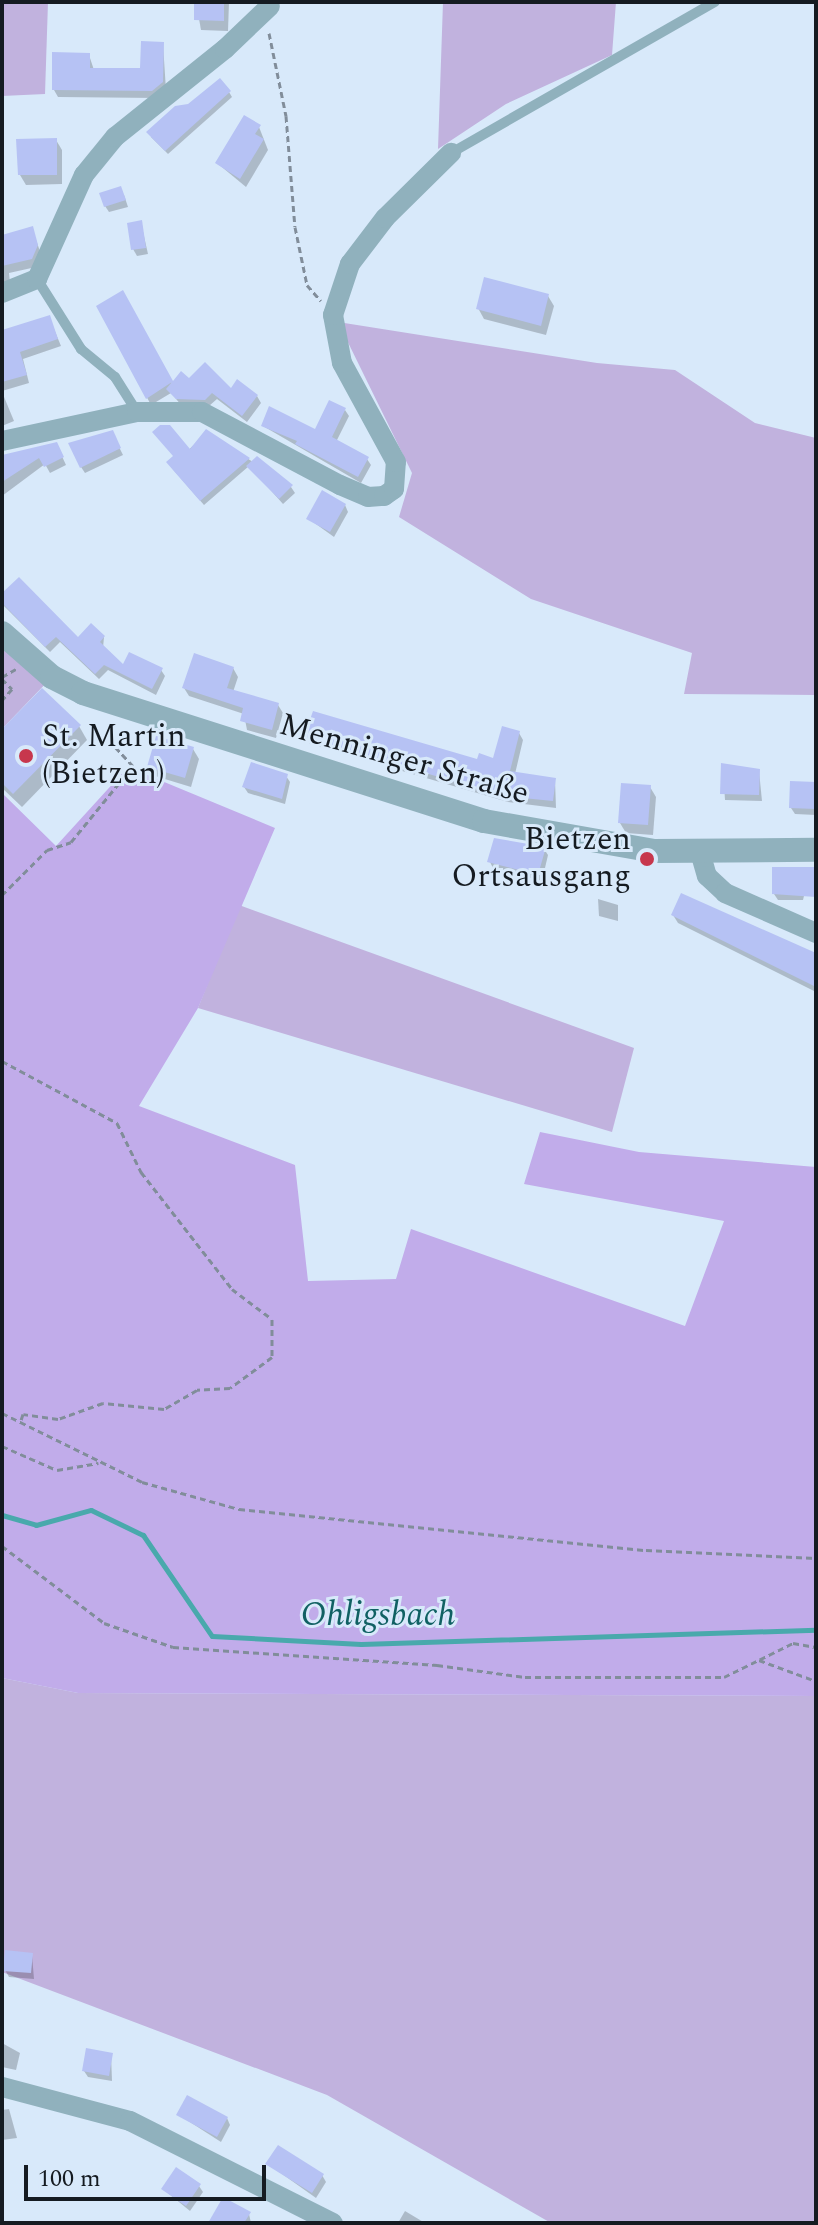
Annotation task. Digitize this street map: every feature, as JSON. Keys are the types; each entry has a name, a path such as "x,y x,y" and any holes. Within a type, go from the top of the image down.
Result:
{"street":[{"path":"2,293 37,279 84,175 115,137 267,8"},
{"path":"2,441 137,412 202,412 340,485 368,497 384,496 394,489 396,462 342,363 333,315 350,264 385,218 451,153"},
{"name":"Menninger Straße","path":"2,633 52,677 83,693 389,795 596,845 700,852 816,850"},
{"path":"700,852 707,876 725,893 816,933"},
{"path":"2,2087 130,2121 333,2223"}],"lane":[{"path":"451,153 715,2"},
{"path":"37,279 81,349 115,377 137,412"}],"path":[{"path":"267,8 286,116 295,227 307,285 333,315"},
{"path":"2,679 12,689 2,700"},
{"path":"2,895 47,850 71,842 133,766 106,737"},
{"path":"2,1061 117,1123 141,1172 232,1289 272,1319 272,1357 230,1388 197,1390 164,1409 103,1403 58,1419 23,1414 21,1420"},
{"path":"2,1413 102,1463 188,1498 254,1511 646,1550 816,1558"},
{"path":"2,1446 57,1470 102,1463"},
{"path":"2,1546 104,1623 173,1647 437,1665 525,1677 724,1677 793,1643 816,1647"},
{"path":"759,1660 816,1681"}],"shaded area":[{"path":"2,2 48,2 45,94 2,96"},
{"path":"443,2 616,2 612,55 506,104 438,149"},
{"path":"338,322 597,363 675,370 755,423 816,438 816,695 684,694 692,653 531,599 399,517 412,473"},
{"path":"2,633 52,677 2,729"},
{"path":"128,767 275,828 198,1008 139,1106 295,1165 308,1281 396,1279 411,1229 685,1326 724,1221 524,1184 540,1132 639,1152 816,1167 816,1696 78,1693 2,1678 2,793 56,846"},
{"path":"239,905 634,1048 612,1132 198,1008"},
{"path":"2,1678 78,1693 816,1696 816,2223 551,2223 327,2095 2,1972"}],"building":[{"path":"194,2 224,2 224,21 194,20"},
{"path":"141,41 164,42 163,82 152,91 52,90 52,52 90,53 90,68 140,68"},
{"path":"220,78 231,91 165,151 146,132 175,106 188,104"},
{"path":"244,115 261,125 255,134 264,139 240,179 215,163"},
{"path":"57,138 57,175 18,175 16,139"},
{"path":"121,186 126,200 104,207 99,193"},
{"path":"142,220 146,248 131,250 127,223"},
{"path":"33,226 38,245 32,259 2,266 2,235"},
{"path":"484,277 549,294 541,326 476,309"},
{"path":"123,290 173,381 181,371 189,378 205,362 231,388 237,379 258,395 242,416 212,393 205,400 176,399 166,389 172,382 146,399 96,306"},
{"path":"50,315 58,339 20,352 27,375 2,382 2,330"},
{"path":"329,400 346,408 332,437 369,457 358,477 295,444 297,441 261,426 269,406 315,429"},
{"path":"160,425 170,425 190,449 206,429 250,458 200,501 166,462 173,456 152,432"},
{"path":"113,430 121,448 80,468 68,443"},
{"path":"57,442 64,457 44,467 39,458 2,482 2,455"},
{"path":"257,456 293,485 279,499 246,466"},
{"path":"322,490 346,504 330,532 306,519"},
{"path":"19,577 78,637 91,623 105,636 100,642 123,664 129,652 163,668 152,689 104,665 95,674 56,637 45,647 2,603 2,593"},
{"path":"194,653 234,667 227,688 279,703 272,730 240,721 243,708 182,688"},
{"name":"St. Martin (Bietzen)","path":"42,688 81,725 13,794 2,783 2,729"},
{"path":"313,711 477,759 479,753 493,758 502,726 520,731 510,771 556,778 553,801 503,796 304,737"},
{"path":"156,736 194,747 185,778 147,767"},
{"path":"251,762 288,774 282,799 242,787"},
{"path":"721,763 760,769 759,795 720,794"},
{"path":"790,781 816,782 816,809 789,808"},
{"path":"621,783 651,785 648,825 618,823"},
{"path":"494,838 546,847 538,875 487,862"},
{"path":"772,867 816,867 816,897 772,894"},
{"path":"681,893 816,953 816,987 671,915"},
{"path":"5,1950 33,1953 31,1973 3,1971"},
{"path":"86,2048 113,2053 109,2076 82,2071"},
{"path":"187,2095 228,2117 217,2137 176,2115"},
{"path":"278,2145 324,2174 312,2193 265,2164"},
{"path":"176,2167 201,2184 186,2206 161,2189"},
{"path":"223,2197 251,2212 244,2223 208,2223"}],"waterway":[{"name":"Ohligsbach","path":"2,1515 36,1525 91,1510 143,1535 212,1636 361,1644 816,1630"}],"place":[{"name":"St. Martin (Bietzen)","path":"26,756"},
{"name":"Bietzen Ortsausgang","path":"647,859"}]}
